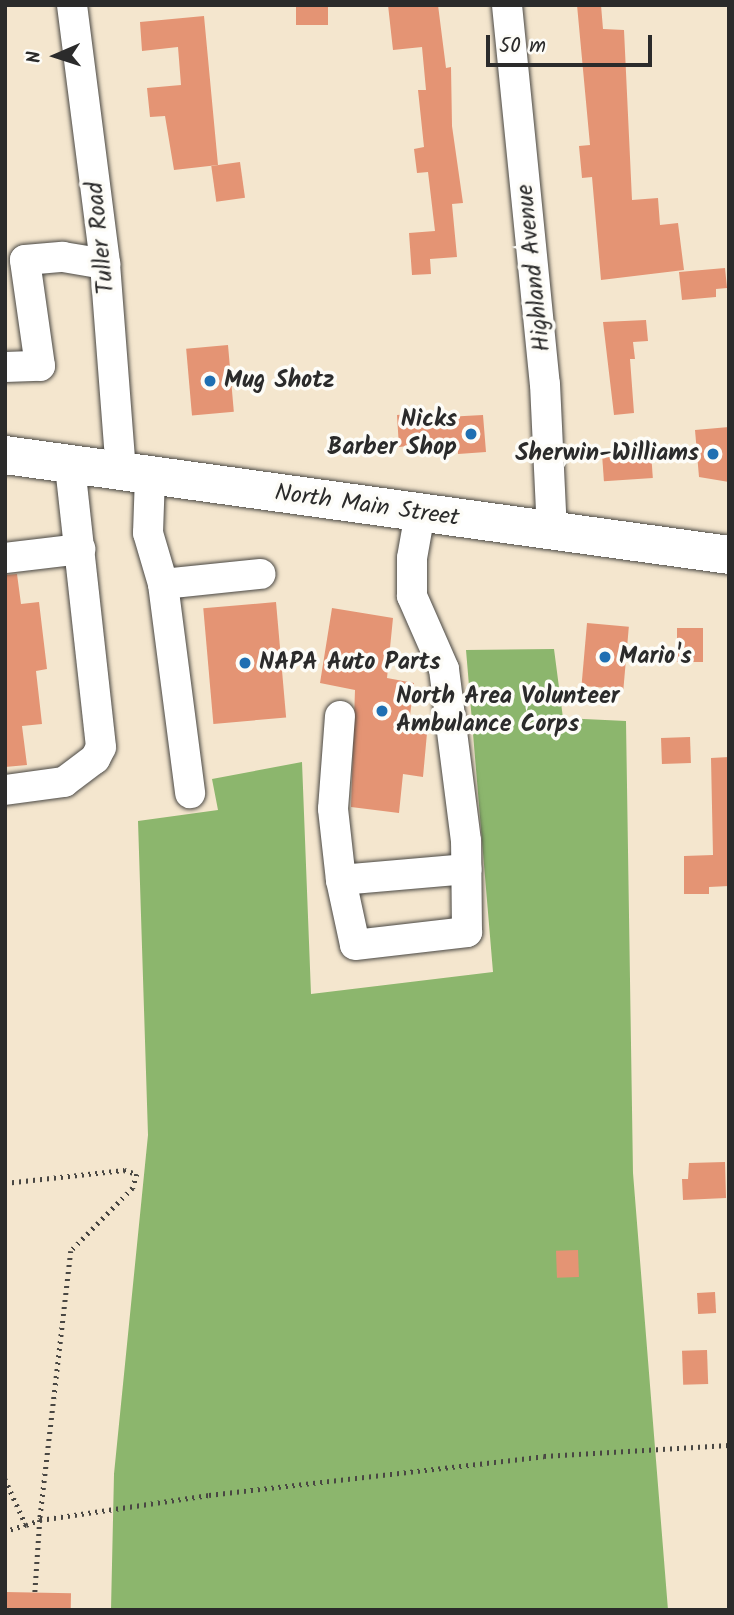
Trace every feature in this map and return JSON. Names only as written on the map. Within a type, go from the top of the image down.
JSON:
[{"type":"main road","name":"North Main Street","points":[[5,455],[729,555]]},
{"type":"street","name":"Tuller Road","points":[[72,5],[105,264],[136,474],[148,533],[163,584],[190,793]]},
{"type":"street","name":"Highland Avenue","points":[[507,5],[545,384],[552,531]]},
{"type":"street","points":[[5,368],[40,366],[15,259],[63,257],[105,264]]},
{"type":"street","points":[[5,790],[64,782],[95,759],[101,747],[70,465]]},
{"type":"street","points":[[340,716],[333,809],[341,880],[355,945],[467,932],[467,869],[444,669],[412,596],[412,558],[419,513]]},
{"type":"street","points":[[5,558],[79,549]]},
{"type":"street","points":[[163,584],[260,574]]},
{"type":"street","points":[[341,880],[467,869]]},
{"type":"path","points":[[5,1183],[124,1170],[138,1174],[133,1188],[71,1251],[40,1520],[36,1593]]},
{"type":"path","points":[[5,1532],[40,1520],[209,1495],[544,1456],[729,1444]]},
{"type":"path","points":[[5,1479],[26,1525]]},
{"type":"green space","points":[[554,649],[563,718],[626,721],[633,1173],[668,1610],[111,1610],[114,1474],[148,1135],[138,821],[218,810],[212,779],[302,762],[311,994],[493,972],[466,650]]},
{"type":"building","points":[[296,5],[328,5],[328,25],[296,25]]},
{"type":"building","points":[[388,5],[438,5],[446,68],[451,67],[452,126],[463,203],[452,204],[457,257],[430,259],[431,274],[412,275],[409,233],[435,231],[428,172],[417,173],[414,149],[424,147],[418,90],[426,90],[422,47],[393,50]]},
{"type":"building","points":[[577,5],[601,5],[603,29],[624,30],[632,200],[658,198],[660,225],[678,223],[684,270],[601,280],[592,177],[582,178],[579,146],[590,145]]},
{"type":"building","points":[[204,16],[218,165],[174,170],[165,116],[150,117],[147,88],[181,85],[178,47],[142,51],[140,22]]},
{"type":"building","points":[[240,162],[245,198],[216,202],[211,166]]},
{"type":"building","points":[[725,268],[727,288],[716,289],[716,297],[682,300],[679,272]]},
{"type":"building","points":[[646,320],[648,341],[633,342],[635,359],[630,359],[634,413],[614,415],[603,322]]},
{"type":"building","name":"Mug Shotz","points":[[228,345],[234,412],[192,415],[186,349]]},
{"type":"building","points":[[446,411],[446,417],[483,415],[486,452],[458,454],[458,441],[399,447],[397,415]]},
{"type":"building","name":"Sherwin-Williams","points":[[729,427],[729,482],[699,477],[695,430]]},
{"type":"building","points":[[651,452],[653,478],[604,481],[602,455]]},
{"type":"building","points":[[17,574],[21,604],[39,602],[47,669],[36,671],[42,724],[22,726],[27,765],[5,767],[5,575]]},
{"type":"building","name":"NAPA Auto Parts","points":[[276,602],[286,718],[213,724],[203,608]]},
{"type":"building","name":"North Area Volunteer Ambulance Corps","points":[[332,608],[393,618],[387,678],[414,683],[408,732],[427,733],[423,777],[403,774],[399,813],[351,807],[355,690],[320,683]]},
{"type":"building","name":"Mario's","points":[[587,623],[629,627],[623,689],[582,686]]},
{"type":"building","points":[[677,628],[703,628],[703,662],[677,662]]},
{"type":"building","points":[[690,737],[691,763],[662,764],[661,738]]},
{"type":"building","points":[[729,757],[729,886],[709,887],[709,894],[684,894],[684,856],[713,855],[711,758]]},
{"type":"building","points":[[725,1162],[726,1198],[683,1200],[682,1179],[688,1179],[689,1163]]},
{"type":"building","points":[[578,1250],[579,1277],[557,1278],[556,1251]]},
{"type":"building","points":[[715,1292],[716,1313],[698,1314],[697,1293]]},
{"type":"building","points":[[707,1350],[708,1384],[683,1385],[682,1351]]},
{"type":"building","points":[[5,1592],[71,1593],[71,1610],[5,1610]]},
{"type":"place","name":"Mug Shotz","points":[[210,381]]},
{"type":"place","name":"Nicks Barber Shop","points":[[471,434]]},
{"type":"place","name":"Sherwin-Williams","points":[[713,454]]},
{"type":"place","name":"Mario's","points":[[605,657]]},
{"type":"place","name":"NAPA Auto Parts","points":[[245,663]]},
{"type":"place","name":"North Area Volunteer Ambulance Corps","points":[[382,711]]}]
